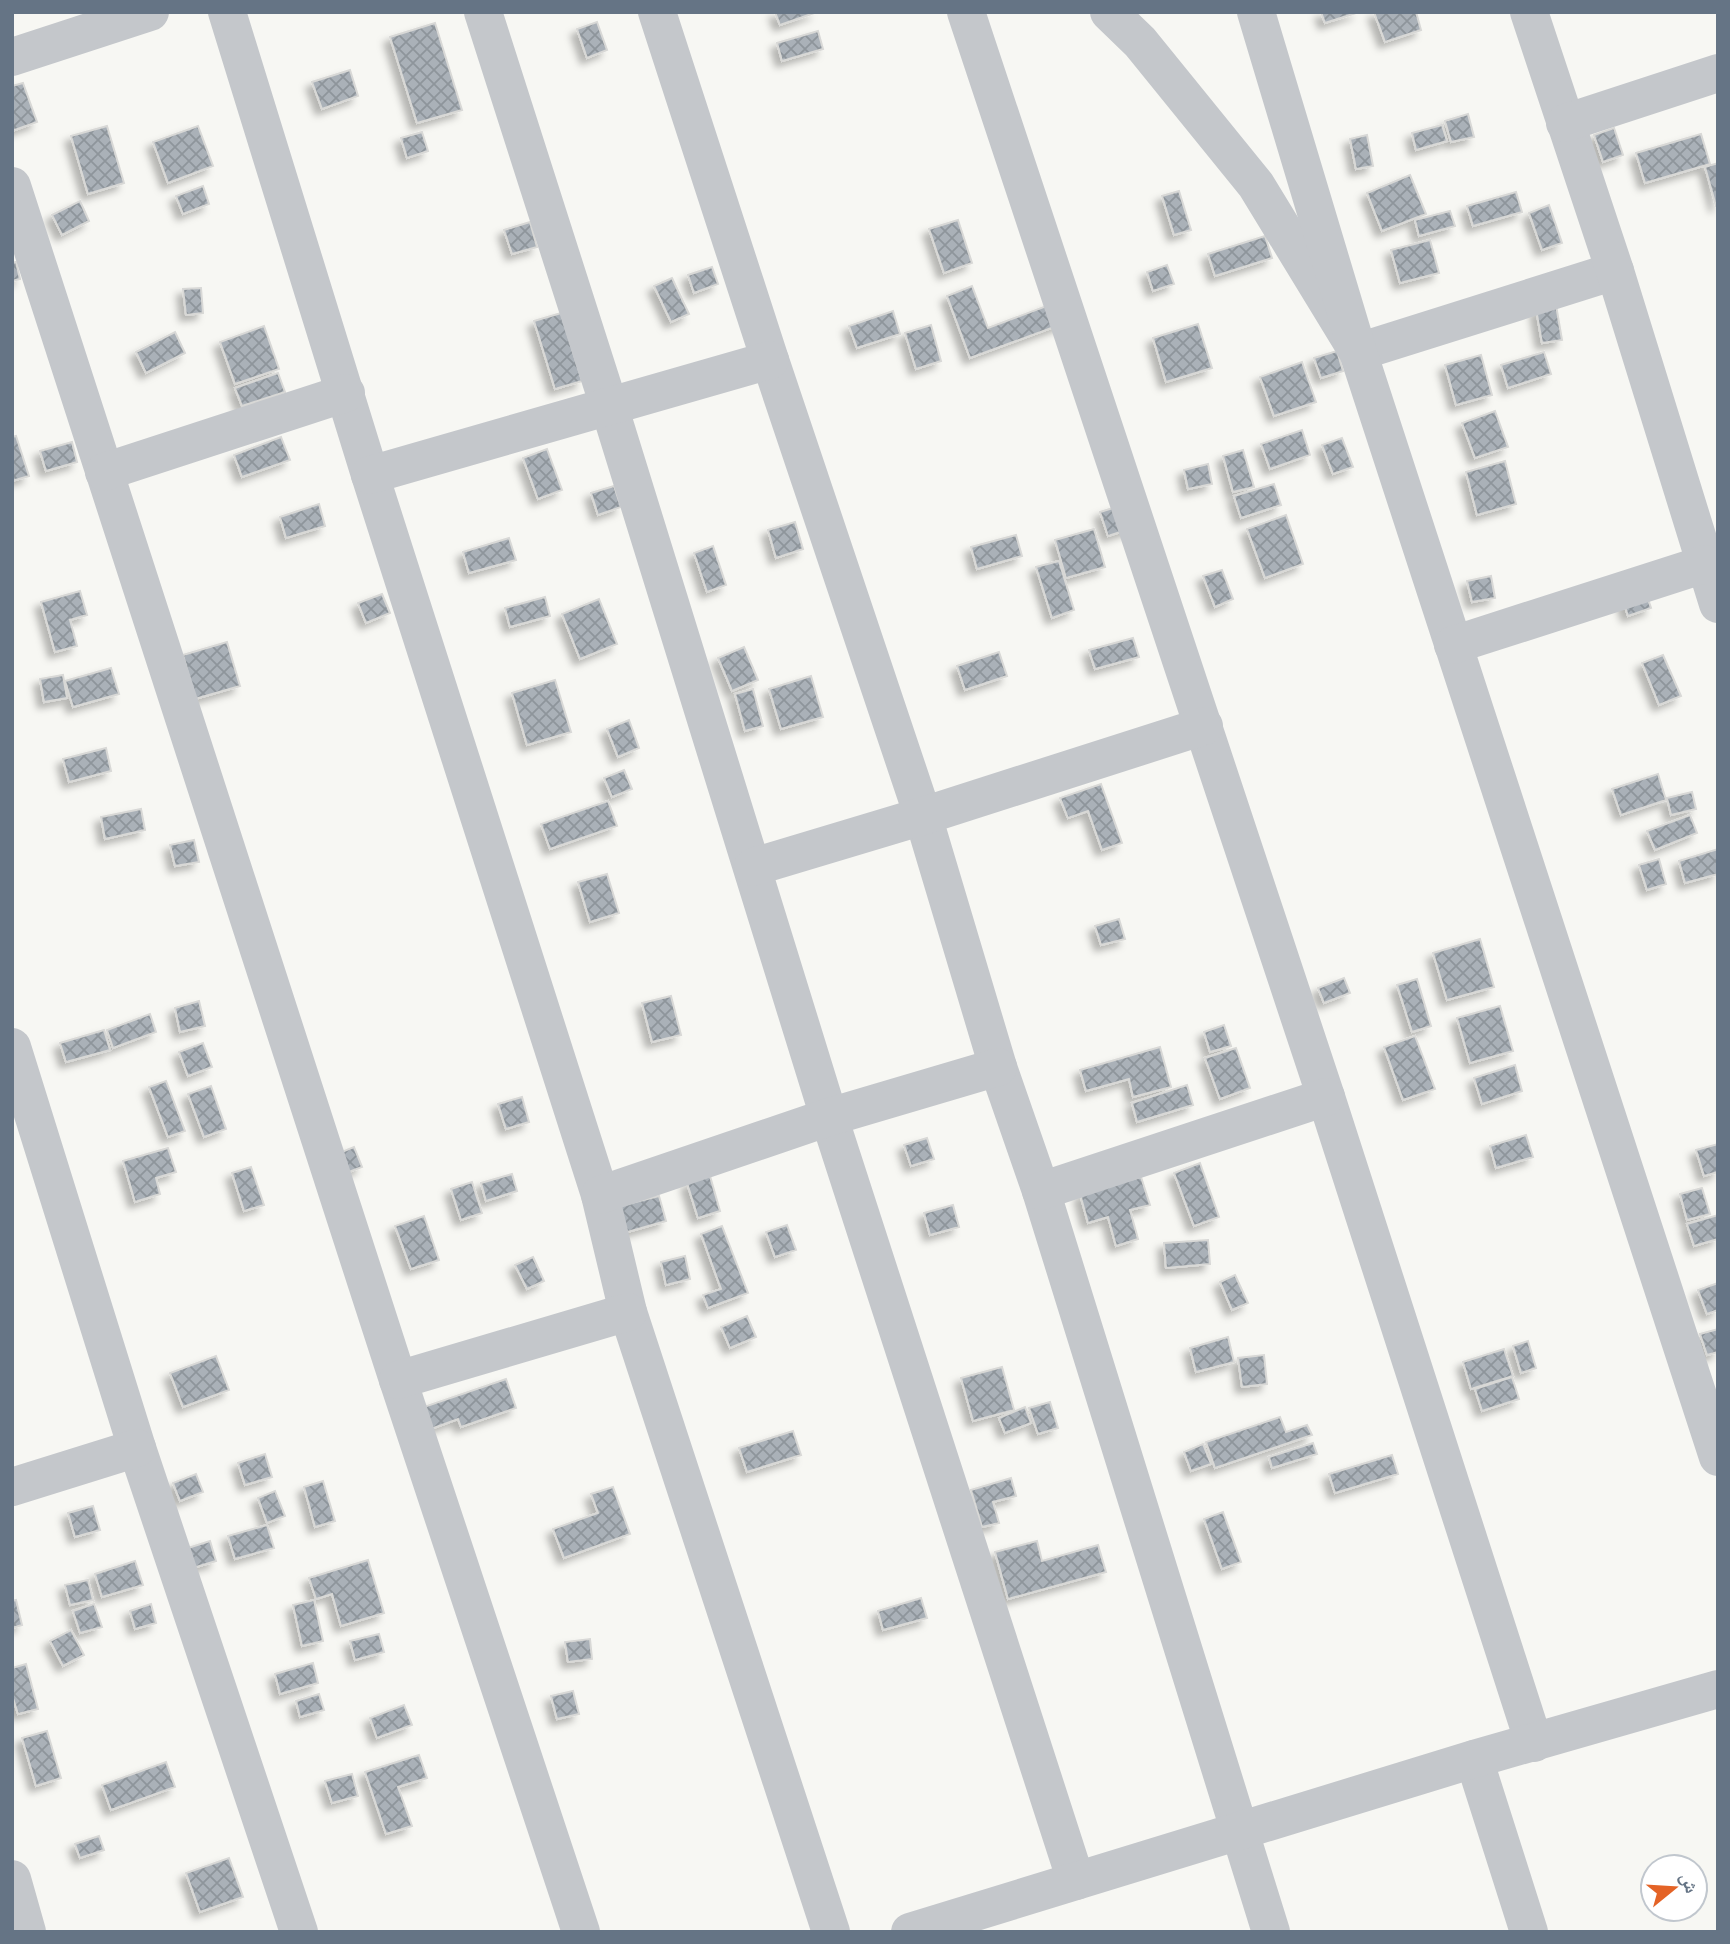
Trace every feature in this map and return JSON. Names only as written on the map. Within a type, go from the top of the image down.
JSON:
[{"type":"street","points":[[12,57],[150,12]]},
{"type":"street","points":[[227,12],[370,475],[600,1195],[628,1312],[831,1932]]},
{"type":"street","points":[[483,12],[609,407],[828,1117],[1076,1881]]},
{"type":"street","points":[[657,12],[923,816],[998,1067],[1041,1191],[1271,1932]]},
{"type":"street","points":[[966,12],[1326,1097],[1534,1743]]},
{"type":"street","points":[[1109,12],[1140,42],[1256,185],[1358,352]]},
{"type":"street","points":[[1256,12],[1358,352],[1718,1457]]},
{"type":"street","points":[[1529,12],[1615,271],[1718,604]]},
{"type":"street","points":[[1565,123],[1718,73]]},
{"type":"street","points":[[12,186],[398,1380],[581,1932]]},
{"type":"street","points":[[1358,352],[1615,271]]},
{"type":"street","points":[[370,475],[770,360]]},
{"type":"street","points":[[104,472],[345,393]]},
{"type":"street","points":[[1453,645],[1704,564]]},
{"type":"street","points":[[752,867],[923,816],[1203,726]]},
{"type":"street","points":[[12,1046],[137,1448],[299,1932]]},
{"type":"street","points":[[600,1195],[828,1117],[998,1067]]},
{"type":"street","points":[[1041,1191],[1326,1097]]},
{"type":"street","points":[[398,1380],[628,1312]]},
{"type":"street","points":[[12,1487],[137,1448]]},
{"type":"street","points":[[910,1932],[1002,1918],[1076,1881],[1474,1759],[1718,1689]]},
{"type":"street","points":[[1474,1759],[1529,1932]]},
{"type":"street","points":[[12,1879],[27,1932]]},
{"type":"building","points":[[775,12],[817,12],[780,25]]},
{"type":"building","points":[[1321,12],[1359,12],[1325,23]]},
{"type":"building","points":[[1374,12],[1416,12],[1421,30],[1385,42]]},
{"type":"building","points":[[597,22],[607,50],[587,58],[577,29]]},
{"type":"building","points":[[435,23],[462,110],[417,123],[390,37]]},
{"type":"building","points":[[818,31],[823,49],[782,61],[777,43]]},
{"type":"building","points":[[350,70],[358,96],[322,109],[312,82]]},
{"type":"building","points":[[23,83],[37,122],[12,131],[12,86]]},
{"type":"building","points":[[1468,114],[1474,137],[1451,142],[1445,121]]},
{"type":"building","points":[[1442,125],[1447,141],[1416,150],[1412,133]]},
{"type":"building","points":[[107,126],[124,183],[88,194],[71,136]]},
{"type":"building","points":[[198,126],[213,166],[168,183],[153,142]]},
{"type":"building","points":[[1614,128],[1623,155],[1603,162],[1594,135]]},
{"type":"building","points":[[422,132],[428,151],[407,158],[401,138]]},
{"type":"building","points":[[1701,134],[1710,164],[1645,183],[1636,153]]},
{"type":"building","points":[[1367,135],[1373,166],[1356,169],[1350,139]]},
{"type":"building","points":[[1718,163],[1718,205],[1716,206],[1705,167]]},
{"type":"building","points":[[1410,175],[1426,214],[1382,231],[1367,193]]},
{"type":"building","points":[[203,186],[209,204],[183,214],[176,196]]},
{"type":"building","points":[[1179,191],[1191,230],[1174,235],[1162,196]]},
{"type":"building","points":[[1516,192],[1522,212],[1473,226],[1467,206]]},
{"type":"building","points":[[80,201],[89,221],[62,235],[52,215]]},
{"type":"building","points":[[1549,205],[1562,243],[1542,250],[1529,213]]},
{"type":"building","points":[[1450,211],[1455,226],[1419,236],[1415,220]]},
{"type":"building","points":[[958,220],[972,263],[944,273],[929,229]]},
{"type":"building","points":[[530,222],[537,247],[512,254],[504,230]]},
{"type":"building","points":[[1265,236],[1272,258],[1215,276],[1208,254]]},
{"type":"building","points":[[1430,240],[1439,273],[1400,283],[1391,250]]},
{"type":"building","points":[[16,262],[20,279],[12,281],[12,263]]},
{"type":"building","points":[[1167,265],[1174,284],[1153,291],[1147,272]]},
{"type":"building","points":[[712,267],[718,284],[694,293],[688,275]]},
{"type":"building","points":[[672,278],[689,314],[671,322],[654,286]]},
{"type":"building","points":[[972,286],[988,328],[1057,302],[1065,323],[970,358],[947,296]]},
{"type":"building","points":[[201,288],[203,313],[186,315],[183,289]]},
{"type":"building","points":[[1556,305],[1562,340],[1542,343],[1536,309]]},
{"type":"building","points":[[893,311],[900,334],[857,348],[849,326]]},
{"type":"building","points":[[561,313],[582,381],[555,389],[534,321]]},
{"type":"building","points":[[1198,324],[1212,368],[1166,382],[1153,338]]},
{"type":"building","points":[[931,325],[941,361],[916,369],[905,333]]},
{"type":"building","points":[[264,326],[279,369],[235,384],[220,342]]},
{"type":"building","points":[[175,332],[185,353],[146,373],[136,352]]},
{"type":"building","points":[[1337,351],[1343,371],[1321,378],[1314,358]]},
{"type":"building","points":[[1544,352],[1551,374],[1508,388],[1501,365]]},
{"type":"building","points":[[1481,355],[1492,395],[1456,405],[1445,365]]},
{"type":"building","points":[[1302,362],[1316,402],[1274,416],[1260,377]]},
{"type":"building","points":[[278,373],[285,392],[242,406],[235,388]]},
{"type":"building","points":[[1495,411],[1508,447],[1475,458],[1462,423]]},
{"type":"building","points":[[1302,430],[1310,455],[1270,469],[1261,444]]},
{"type":"building","points":[[16,436],[29,476],[12,481],[12,437]]},
{"type":"building","points":[[281,437],[290,460],[242,477],[234,455]]},
{"type":"building","points":[[1342,438],[1353,467],[1333,474],[1322,445]]},
{"type":"building","points":[[72,442],[77,462],[46,471],[40,451]]},
{"type":"building","points":[[547,449],[562,490],[538,499],[523,458]]},
{"type":"building","points":[[1243,450],[1254,487],[1233,492],[1223,456]]},
{"type":"building","points":[[1505,461],[1516,504],[1477,515],[1466,472]]},
{"type":"building","points":[[1208,464],[1212,484],[1188,489],[1184,470]]},
{"type":"building","points":[[1274,484],[1281,505],[1241,518],[1234,496]]},
{"type":"building","points":[[614,486],[621,507],[598,515],[591,493]]},
{"type":"building","points":[[319,504],[325,526],[286,538],[280,517]]},
{"type":"building","points":[[1126,504],[1133,528],[1108,536],[1100,512]]},
{"type":"building","points":[[1286,515],[1303,564],[1265,578],[1247,529]]},
{"type":"building","points":[[795,522],[803,549],[776,558],[768,530]]},
{"type":"building","points":[[1094,529],[1105,567],[1066,578],[1055,540]]},
{"type":"building","points":[[1016,535],[1022,556],[977,569],[971,547]]},
{"type":"building","points":[[509,538],[516,560],[469,573],[463,552]]},
{"type":"building","points":[[713,546],[726,585],[707,592],[694,553]]},
{"type":"building","points":[[1059,561],[1074,610],[1052,618],[1036,567]]},
{"type":"building","points":[[1222,570],[1233,599],[1215,607],[1203,576]]},
{"type":"building","points":[[1491,576],[1495,598],[1472,602],[1467,581]]},
{"type":"building","points":[[1644,587],[1651,608],[1628,616],[1621,595]]},
{"type":"building","points":[[80,591],[87,615],[70,620],[77,646],[55,652],[41,602]]},
{"type":"building","points":[[382,594],[390,613],[366,623],[358,603]]},
{"type":"building","points":[[545,597],[550,616],[510,627],[505,608]]},
{"type":"building","points":[[599,599],[617,644],[580,659],[562,614]]},
{"type":"building","points":[[1133,638],[1139,657],[1095,669],[1089,650]]},
{"type":"building","points":[[227,642],[240,686],[195,699],[183,655]]},
{"type":"building","points":[[744,647],[758,680],[732,691],[718,658]]},
{"type":"building","points":[[999,652],[1007,676],[965,690],[957,666]]},
{"type":"building","points":[[1663,655],[1681,696],[1659,705],[1642,663]]},
{"type":"building","points":[[111,668],[119,694],[73,707],[65,681]]},
{"type":"building","points":[[63,675],[67,698],[44,702],[40,679]]},
{"type":"building","points":[[811,676],[823,717],[781,729],[769,689]]},
{"type":"building","points":[[555,680],[571,732],[527,745],[512,693]]},
{"type":"building","points":[[753,689],[763,726],[745,731],[735,694]]},
{"type":"building","points":[[629,720],[639,748],[618,757],[607,729]]},
{"type":"building","points":[[106,748],[111,771],[69,782],[63,759]]},
{"type":"building","points":[[624,770],[632,789],[612,797],[604,778]]},
{"type":"building","points":[[1658,774],[1666,800],[1621,815],[1612,789]]},
{"type":"building","points":[[1101,784],[1122,843],[1102,850],[1088,811],[1068,818],[1060,798]]},
{"type":"building","points":[[1692,792],[1696,809],[1671,815],[1667,798]]},
{"type":"building","points":[[608,801],[617,826],[550,849],[541,824]]},
{"type":"building","points":[[141,809],[145,830],[105,839],[101,817]]},
{"type":"building","points":[[1690,815],[1697,833],[1655,850],[1647,831]]},
{"type":"building","points":[[194,840],[199,862],[175,866],[170,845]]},
{"type":"building","points":[[1718,849],[1718,874],[1685,883],[1679,861]]},
{"type":"building","points":[[1659,859],[1666,884],[1647,890],[1639,865]]},
{"type":"building","points":[[607,874],[619,913],[590,922],[578,882]]},
{"type":"building","points":[[1119,919],[1125,939],[1101,945],[1095,926]]},
{"type":"building","points":[[1480,939],[1494,987],[1447,1000],[1433,953]]},
{"type":"building","points":[[1344,978],[1350,993],[1324,1003],[1318,988]]},
{"type":"building","points":[[1417,979],[1431,1026],[1412,1032],[1397,985]]},
{"type":"building","points":[[671,996],[681,1035],[652,1042],[642,1003]]},
{"type":"building","points":[[199,1001],[205,1026],[180,1032],[175,1008]]},
{"type":"building","points":[[1500,1006],[1513,1051],[1470,1063],[1457,1018]]},
{"type":"building","points":[[150,1014],[156,1032],[113,1048],[107,1030]]},
{"type":"building","points":[[1224,1025],[1231,1046],[1210,1052],[1204,1032]]},
{"type":"building","points":[[104,1030],[110,1050],[66,1062],[60,1043]]},
{"type":"building","points":[[1415,1036],[1435,1089],[1403,1100],[1384,1047]]},
{"type":"building","points":[[203,1043],[212,1067],[188,1076],[179,1052]]},
{"type":"building","points":[[1160,1047],[1171,1087],[1133,1097],[1129,1079],[1086,1091],[1080,1070]]},
{"type":"building","points":[[1236,1048],[1250,1088],[1220,1099],[1205,1058]]},
{"type":"building","points":[[1515,1065],[1522,1091],[1482,1104],[1474,1078]]},
{"type":"building","points":[[166,1081],[185,1131],[168,1137],[149,1087]]},
{"type":"building","points":[[1187,1085],[1193,1105],[1137,1122],[1132,1103]]},
{"type":"building","points":[[211,1086],[226,1129],[204,1137],[188,1094]]},
{"type":"building","points":[[522,1097],[529,1122],[506,1129],[498,1104]]},
{"type":"building","points":[[1526,1135],[1533,1157],[1496,1168],[1490,1146]]},
{"type":"building","points":[[927,1138],[934,1159],[911,1166],[904,1145]]},
{"type":"building","points":[[1718,1144],[1718,1172],[1704,1176],[1696,1150]]},
{"type":"building","points":[[354,1147],[362,1167],[341,1175],[334,1155]]},
{"type":"building","points":[[168,1148],[176,1172],[156,1178],[160,1194],[135,1202],[123,1161]]},
{"type":"building","points":[[1200,1163],[1219,1217],[1194,1226],[1174,1173]]},
{"type":"building","points":[[251,1167],[264,1205],[244,1211],[232,1173]]},
{"type":"building","points":[[512,1174],[517,1191],[486,1201],[481,1183]]},
{"type":"building","points":[[710,1176],[720,1211],[698,1218],[687,1183]]},
{"type":"building","points":[[1141,1177],[1150,1205],[1130,1210],[1138,1239],[1116,1246],[1108,1217],[1088,1223],[1080,1194]]},
{"type":"building","points":[[472,1182],[482,1213],[461,1220],[451,1189]]},
{"type":"building","points":[[1702,1188],[1710,1214],[1687,1220],[1680,1194]]},
{"type":"building","points":[[659,1196],[666,1221],[624,1233],[616,1207]]},
{"type":"building","points":[[953,1205],[959,1227],[930,1235],[924,1213]]},
{"type":"building","points":[[1718,1215],[1718,1239],[1694,1246],[1687,1224]]},
{"type":"building","points":[[424,1216],[439,1260],[411,1269],[395,1226]]},
{"type":"building","points":[[787,1225],[796,1250],[775,1257],[766,1232]]},
{"type":"building","points":[[722,1226],[748,1293],[708,1308],[703,1295],[721,1289],[701,1234]]},
{"type":"building","points":[[1208,1240],[1210,1264],[1166,1268],[1164,1243]]},
{"type":"building","points":[[685,1256],[690,1279],[666,1285],[661,1262]]},
{"type":"building","points":[[533,1257],[544,1281],[527,1289],[515,1265]]},
{"type":"building","points":[[1235,1275],[1248,1303],[1232,1310],[1220,1282]]},
{"type":"building","points":[[1718,1283],[1718,1310],[1707,1314],[1698,1290]]},
{"type":"building","points":[[747,1316],[756,1337],[730,1348],[721,1327]]},
{"type":"building","points":[[1718,1329],[1718,1352],[1707,1355],[1700,1334]]},
{"type":"building","points":[[1228,1337],[1234,1362],[1196,1372],[1190,1348]]},
{"type":"building","points":[[1528,1341],[1536,1368],[1521,1373],[1513,1346]]},
{"type":"building","points":[[1504,1349],[1513,1376],[1471,1389],[1463,1362]]},
{"type":"building","points":[[1264,1355],[1267,1384],[1242,1387],[1238,1358]]},
{"type":"building","points":[[216,1356],[229,1390],[183,1407],[170,1373]]},
{"type":"building","points":[[1002,1367],[1014,1410],[973,1421],[961,1378]]},
{"type":"building","points":[[1512,1377],[1519,1399],[1482,1411],[1475,1389]]},
{"type":"building","points":[[506,1379],[516,1408],[461,1427],[458,1419],[420,1433],[412,1411]]},
{"type":"building","points":[[1050,1402],[1058,1428],[1038,1434],[1029,1408]]},
{"type":"building","points":[[1025,1407],[1031,1423],[1005,1433],[999,1418]]},
{"type":"building","points":[[1280,1417],[1286,1432],[1307,1425],[1312,1435],[1215,1468],[1206,1442]]},
{"type":"building","points":[[793,1431],[801,1455],[747,1472],[739,1448]]},
{"type":"building","points":[[1313,1443],[1317,1454],[1272,1468],[1269,1457]]},
{"type":"building","points":[[1203,1444],[1211,1464],[1191,1471],[1184,1452]]},
{"type":"building","points":[[265,1454],[272,1477],[245,1485],[238,1463]]},
{"type":"building","points":[[1392,1455],[1398,1474],[1335,1493],[1329,1474]]},
{"type":"building","points":[[196,1474],[203,1492],[180,1501],[173,1483]]},
{"type":"building","points":[[1011,1478],[1016,1496],[993,1502],[999,1523],[982,1527],[971,1490]]},
{"type":"building","points":[[323,1481],[335,1521],[315,1527],[304,1487]]},
{"type":"building","points":[[613,1487],[630,1534],[564,1558],[553,1529],[598,1513],[591,1494]]},
{"type":"building","points":[[275,1491],[285,1516],[267,1523],[258,1498]]},
{"type":"building","points":[[93,1506],[100,1530],[75,1537],[68,1513]]},
{"type":"building","points":[[1223,1512],[1241,1562],[1222,1569],[1204,1519]]},
{"type":"building","points":[[267,1525],[274,1548],[235,1559],[228,1536]]},
{"type":"building","points":[[210,1541],[216,1561],[193,1568],[188,1548]]},
{"type":"building","points":[[1037,1541],[1042,1561],[1098,1545],[1106,1572],[1008,1599],[995,1552]]},
{"type":"building","points":[[368,1560],[384,1613],[341,1626],[332,1594],[316,1599],[309,1578]]},
{"type":"building","points":[[135,1561],[143,1585],[102,1597],[95,1574]]},
{"type":"building","points":[[88,1580],[93,1600],[70,1605],[65,1585]]},
{"type":"building","points":[[921,1598],[927,1618],[883,1630],[878,1611]]},
{"type":"building","points":[[16,1600],[22,1625],[12,1628],[12,1601]]},
{"type":"building","points":[[314,1600],[323,1641],[302,1646],[293,1605]]},
{"type":"building","points":[[94,1604],[102,1627],[80,1633],[73,1611]]},
{"type":"building","points":[[151,1604],[156,1623],[135,1629],[130,1611]]},
{"type":"building","points":[[71,1630],[84,1655],[63,1666],[50,1641]]},
{"type":"building","points":[[379,1634],[384,1652],[355,1660],[350,1641]]},
{"type":"building","points":[[590,1639],[592,1659],[568,1662],[565,1642]]},
{"type":"building","points":[[313,1663],[318,1683],[280,1694],[275,1674]]},
{"type":"building","points":[[26,1664],[38,1709],[18,1714],[12,1695],[12,1668]]},
{"type":"building","points":[[573,1691],[579,1714],[557,1719],[551,1696]]},
{"type":"building","points":[[319,1694],[324,1710],[300,1717],[296,1701]]},
{"type":"building","points":[[404,1705],[412,1725],[377,1738],[370,1718]]},
{"type":"building","points":[[47,1731],[61,1778],[36,1786],[22,1738]]},
{"type":"building","points":[[419,1755],[427,1778],[398,1787],[412,1826],[386,1834],[365,1772]]},
{"type":"building","points":[[166,1762],[175,1787],[111,1810],[102,1785]]},
{"type":"building","points":[[352,1774],[358,1796],[332,1803],[325,1781]]},
{"type":"building","points":[[99,1836],[104,1850],[80,1858],[75,1844]]},
{"type":"building","points":[[229,1858],[243,1897],[200,1912],[186,1873]]}]
